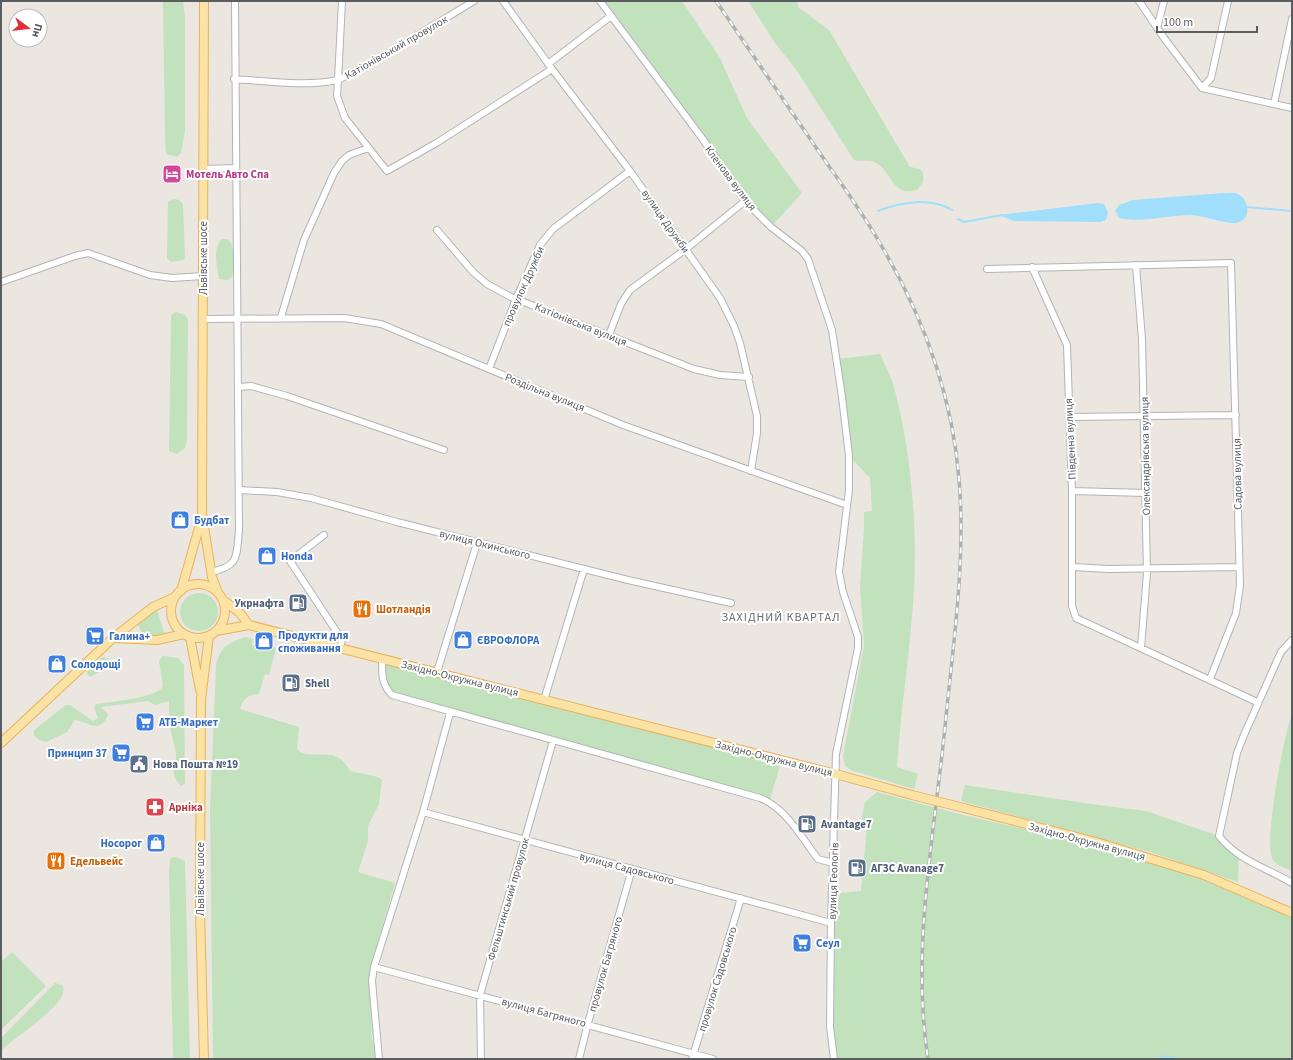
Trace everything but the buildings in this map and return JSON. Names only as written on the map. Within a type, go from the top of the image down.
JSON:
[{"type":"main road","name":"Львівське шосе","points":[[204,1],[202,514],[211,572],[220,597]]},
{"type":"main road","name":"Львівське шосе","points":[[178,594],[202,514]]},
{"type":"main road","points":[[1,743],[113,638],[153,607],[178,594],[188,586],[204,585],[240,613],[249,625]]},
{"type":"main road","points":[[178,594],[172,605],[173,622],[187,636]]},
{"type":"main road","points":[[113,638],[157,640],[187,636],[201,638],[213,634],[224,617],[220,597]]},
{"type":"main road","name":"Західно-Окружна вулиця","points":[[213,634],[249,625],[836,774],[1096,842],[1204,875],[1292,913]]},
{"type":"main road","name":"Львівське шосе","points":[[204,1059],[200,910],[201,699],[213,634]]},
{"type":"main road","name":"Львівське шосе","points":[[187,636],[201,699]]},
{"type":"street","points":[[211,572],[222,570],[232,565],[236,558],[239,531],[234,1]]},
{"type":"street","points":[[342,1],[337,96],[340,107],[353,129],[387,171],[550,67],[611,16]]},
{"type":"street","name":"Катіонівський провулок","points":[[234,79],[308,83],[324,83],[338,80],[373,62],[474,1]]},
{"type":"street","name":"вулиця Дружби","points":[[502,1],[550,67],[630,171],[720,298],[734,326],[749,377],[757,416],[751,471]]},
{"type":"street","name":"Кленова вулиця","points":[[600,1],[702,138],[745,201],[771,227],[802,251],[808,259],[832,330],[849,456],[849,490],[839,572],[843,592],[857,630],[858,648],[836,754],[836,774]]},
{"type":"street","points":[[1140,1],[1157,28],[1202,88],[1292,108]]},
{"type":"street","points":[[1157,28],[1164,1]]},
{"type":"street","points":[[1202,88],[1211,78],[1228,1]]},
{"type":"street","points":[[1274,104],[1292,19]]},
{"type":"street","points":[[281,317],[304,240],[334,173],[342,161],[349,155],[368,148]]},
{"type":"street","points":[[203,169],[235,168]]},
{"type":"street","name":"провулок Дружби","points":[[489,369],[516,299],[540,245],[553,229],[630,171]]},
{"type":"street","points":[[609,335],[622,304],[630,290],[686,249],[745,201]]},
{"type":"street","name":"Катіонівська вулиця","points":[[437,230],[473,272],[487,284],[516,299],[694,369],[720,375],[749,377]]},
{"type":"street","points":[[1,282],[74,256],[88,253],[150,275],[172,278],[203,276]]},
{"type":"street","name":"Садова вулиця","points":[[1136,265],[1231,263],[1236,415],[1239,598],[1236,613],[1210,679]]},
{"type":"street","points":[[987,269],[1136,265]]},
{"type":"street","name":"Олександрівська вулиця","points":[[1136,265],[1142,339],[1147,568],[1141,648]]},
{"type":"street","name":"Південна вулиця","points":[[1032,267],[1067,345],[1072,491],[1072,606],[1076,618],[1141,648]]},
{"type":"street","name":"Роздільна вулиця","points":[[203,319],[281,317],[344,318],[382,324],[623,425],[847,505]]},
{"type":"street","points":[[238,387],[251,386],[287,396],[444,450]]},
{"type":"street","points":[[1069,418],[1236,415]]},
{"type":"street","name":"вулиця Окинського","points":[[239,490],[277,492],[311,498],[584,569],[731,603]]},
{"type":"street","points":[[1072,491],[1146,493]]},
{"type":"street","points":[[324,534],[290,561],[342,640],[340,648]]},
{"type":"street","points":[[437,672],[477,542]]},
{"type":"street","points":[[1073,567],[1239,568]]},
{"type":"street","points":[[544,700],[584,569]]},
{"type":"street","points":[[1292,640],[1281,652],[1257,702],[1237,753],[1219,836],[1229,848],[1239,856],[1292,882]]},
{"type":"street","points":[[1141,648],[1257,702]]},
{"type":"street","points":[[382,658],[382,680],[386,690],[392,695],[450,713],[769,801],[781,811],[818,859],[833,862]]},
{"type":"street","points":[[378,1059],[372,981],[374,967],[423,812],[450,713]]},
{"type":"street","name":"Фельштинський провулок","points":[[481,1059],[480,995],[526,840],[553,741]]},
{"type":"street","name":"вулиця Геологів","points":[[834,1059],[830,1027],[831,923],[836,774]]},
{"type":"street","name":"вулиця Садовського","points":[[423,812],[831,923]]},
{"type":"street","name":"провулок Багряного","points":[[580,1059],[588,1024],[632,869]]},
{"type":"street","name":"провулок Садовського","points":[[693,1056],[741,898]]},
{"type":"street","name":"вулиця Багряного","points":[[374,967],[588,1024],[693,1056],[713,1059]]},
{"type":"green space","points":[[163,1],[183,1],[185,16],[185,131],[181,153],[177,157],[166,154]]},
{"type":"green space","points":[[600,1],[682,1],[720,58],[747,118],[802,193],[771,227],[745,201]]},
{"type":"green space","points":[[748,1],[797,1],[798,7],[829,30],[910,167],[920,169],[923,173],[923,182],[917,190],[906,191],[901,189],[893,183],[885,170],[878,164],[871,161],[854,160],[795,68],[775,43]]},
{"type":"green space","points":[[174,199],[179,200],[183,204],[185,256],[184,260],[171,262],[167,258],[168,202]]},
{"type":"green space","points":[[222,239],[228,239],[234,252],[232,277],[227,280],[219,279],[216,263],[217,248]]},
{"type":"green space","points":[[176,312],[185,315],[188,319],[187,438],[185,448],[177,454],[169,451],[171,315]]},
{"type":"green space","points":[[880,354],[893,383],[901,414],[913,501],[915,560],[914,588],[897,767],[918,774],[914,789],[850,770],[845,765],[843,756],[864,646],[860,587],[864,512],[872,511],[870,478],[849,456],[837,359]]},
{"type":"green space","points":[[195,593],[203,593],[213,598],[217,605],[217,619],[213,626],[203,631],[195,631],[185,626],[183,623],[180,616],[180,608],[185,598],[188,596]]},
{"type":"green space","points":[[157,609],[165,636],[142,634],[138,624]]},
{"type":"green space","points":[[245,637],[253,639],[252,645],[266,649],[273,645],[276,649],[269,675],[265,674],[259,694],[252,695],[247,698],[243,702],[240,709],[299,727],[297,749],[301,753],[335,756],[345,764],[350,771],[378,777],[382,780],[379,804],[368,826],[368,841],[358,872],[395,883],[369,972],[372,1039],[377,1059],[213,1059],[210,808],[216,665],[220,654],[226,646]]},
{"type":"green space","points":[[163,656],[178,658],[184,665],[185,784],[181,786],[176,780],[173,771],[176,764],[176,753],[169,723],[169,701],[155,705],[148,701],[101,707],[108,714],[102,724],[98,726],[75,720],[67,732],[46,742],[39,740],[34,735],[34,730],[66,705],[70,705],[93,721],[98,718],[94,707],[96,704],[122,701],[152,694],[159,690],[163,686],[159,661]]},
{"type":"green space","points":[[102,657],[108,659],[110,662],[110,667],[90,677],[87,674],[88,670]]},
{"type":"green space","points":[[385,662],[781,763],[770,799],[400,696],[391,690],[387,682]]},
{"type":"green space","points":[[1292,713],[1292,871],[1275,863],[1272,858],[1270,847],[1276,787],[1284,742]]},
{"type":"green space","points":[[965,785],[1146,811],[1219,836],[1239,856],[1238,882],[1153,853],[961,801]]},
{"type":"green space","points":[[877,792],[963,815],[1096,845],[1203,878],[1292,917],[1292,1059],[837,1059],[833,1027],[835,910],[840,893],[861,891],[867,827],[860,826],[865,802]]},
{"type":"green space","points":[[176,857],[185,861],[190,1059],[173,1059],[169,872],[170,858]]},
{"type":"green space","points":[[12,952],[46,986],[1,1030],[1,962]]},
{"type":"green space","points":[[55,983],[62,985],[63,992],[59,1001],[40,1020],[1,1051],[1,1038]]},
{"type":"water","points":[[1237,193],[1245,201],[1247,211],[1244,219],[1240,222],[1230,223],[1192,215],[1137,220],[1119,218],[1115,211],[1119,205],[1133,200]]},
{"type":"water","points":[[1098,203],[1104,204],[1108,212],[1106,220],[1101,222],[1014,221],[999,215]]},
{"type":"waterway","points":[[878,211],[896,205],[915,202],[934,203],[952,210]]},
{"type":"waterway","points":[[1246,207],[1292,211]]},
{"type":"waterway","points":[[958,219],[964,222],[1002,215]]},
{"type":"waterway","points":[[1156,1059],[1167,1056],[1173,1057]]},
{"type":"railway","points":[[716,1],[855,204],[894,268],[921,325],[942,385],[950,416],[959,479],[961,510],[960,572],[955,634],[930,851],[923,935],[923,1018],[928,1059]]},
{"type":"place","name":"Мотель Авто Спа","points":[[172,174]]},
{"type":"place","name":"Будбат","points":[[180,520]]},
{"type":"place","name":"Honda","points":[[267,556]]},
{"type":"place","name":"Укрнафта","points":[[298,603]]},
{"type":"place","name":"Шотландія","points":[[362,609]]},
{"type":"place","name":"Галина+","points":[[95,636]]},
{"type":"place","name":"ЄВРОФЛОРА","points":[[463,640]]},
{"type":"place","name":"Продукти для споживання","points":[[264,641]]},
{"type":"place","name":"Солодощі","points":[[57,664]]},
{"type":"place","name":"Shell","points":[[291,683]]},
{"type":"place","name":"АТБ-Маркет","points":[[145,722]]},
{"type":"place","name":"Принцип 37","points":[[121,753]]},
{"type":"place","name":"Нова Пошта №19","points":[[139,764]]},
{"type":"place","name":"Арніка","points":[[155,807]]},
{"type":"place","name":"Avantage7","points":[[807,824]]},
{"type":"place","name":"Носорог","points":[[156,843]]},
{"type":"place","name":"Едельвейс","points":[[56,861]]},
{"type":"place","name":"АГЗС Avanage7","points":[[857,868]]},
{"type":"place","name":"Сеул","points":[[802,943]]},
{"type":"district","name":"ЗАХІДНИЙ КВАРТАЛ","points":[[781,617]]}]
